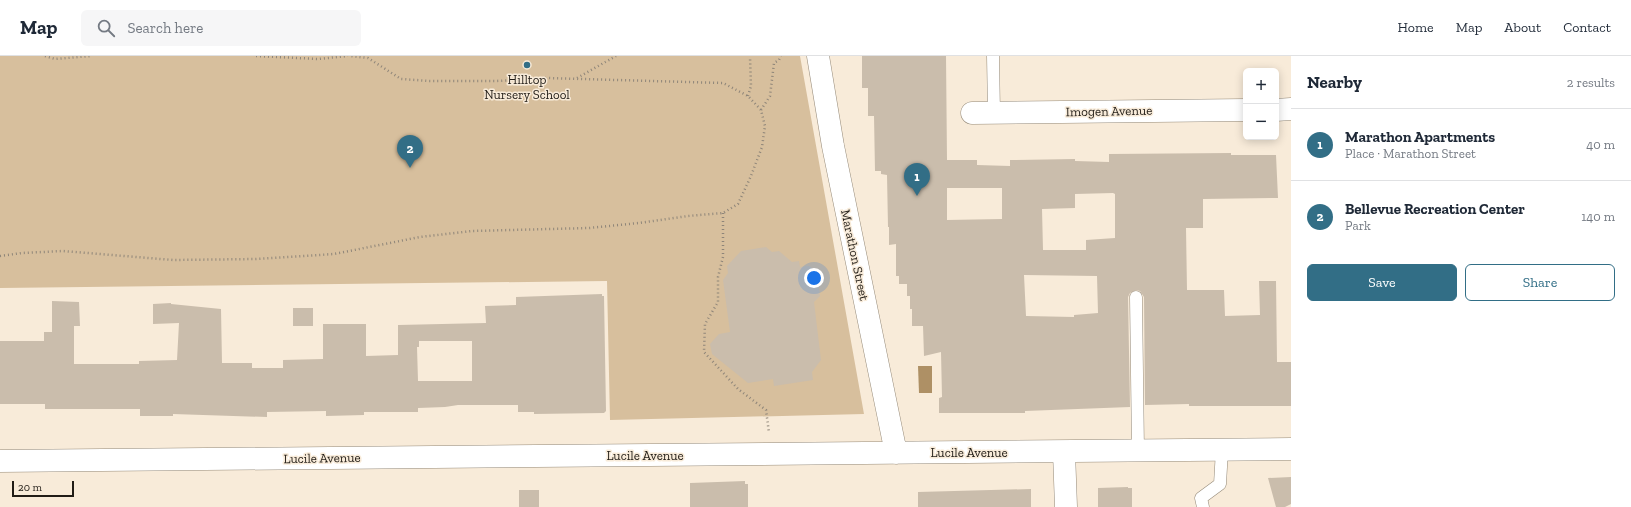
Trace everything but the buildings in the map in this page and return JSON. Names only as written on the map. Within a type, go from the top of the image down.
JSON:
[{"type":"street","name":"Marathon Street","points":[[818,56],[833,146],[896,453]]},
{"type":"street","name":"Imogen Avenue","points":[[972,113],[1243,110]]},
{"type":"street","points":[[1279,110],[1291,110]]},
{"type":"street","name":"Lucile Avenue","points":[[0,461],[1291,449]]},
{"type":"street","points":[[1064,452],[1066,507]]},
{"type":"lane","points":[[993,56],[994,113]]},
{"type":"lane","points":[[1136,297],[1138,451]]},
{"type":"lane","points":[[1203,507],[1201,498],[1220,484],[1222,450]]},
{"type":"path","points":[[45,56],[55,59],[91,56]]},
{"type":"path","points":[[0,256],[22,253],[63,251],[173,260],[256,259],[334,254],[420,237],[472,231],[588,228],[723,213],[738,204],[762,147],[765,126],[761,110],[748,96],[723,83],[576,78],[496,81],[430,81],[401,79],[368,58],[349,56],[318,59],[256,56]]},
{"type":"path","points":[[576,78],[616,56]]},
{"type":"path","points":[[761,110],[770,96],[774,63],[779,60],[781,56]]},
{"type":"path","points":[[748,96],[751,86],[750,57]]},
{"type":"path","points":[[723,213],[723,257],[718,277],[718,302],[705,324],[704,352],[738,389],[766,410]]},
{"type":"shaded area","points":[[0,56],[800,56],[864,414],[610,420],[607,281],[0,288]]},
{"type":"shaded area","points":[[918,366],[932,366],[932,393],[919,393]]},
{"type":"place","name":"Hilltop Nursery School","points":[[527,65]]},
{"type":"place","name":"Bellevue Recreation Center","points":[[410,168]]},
{"type":"place","name":"Marathon Apartments","points":[[917,196]]}]
